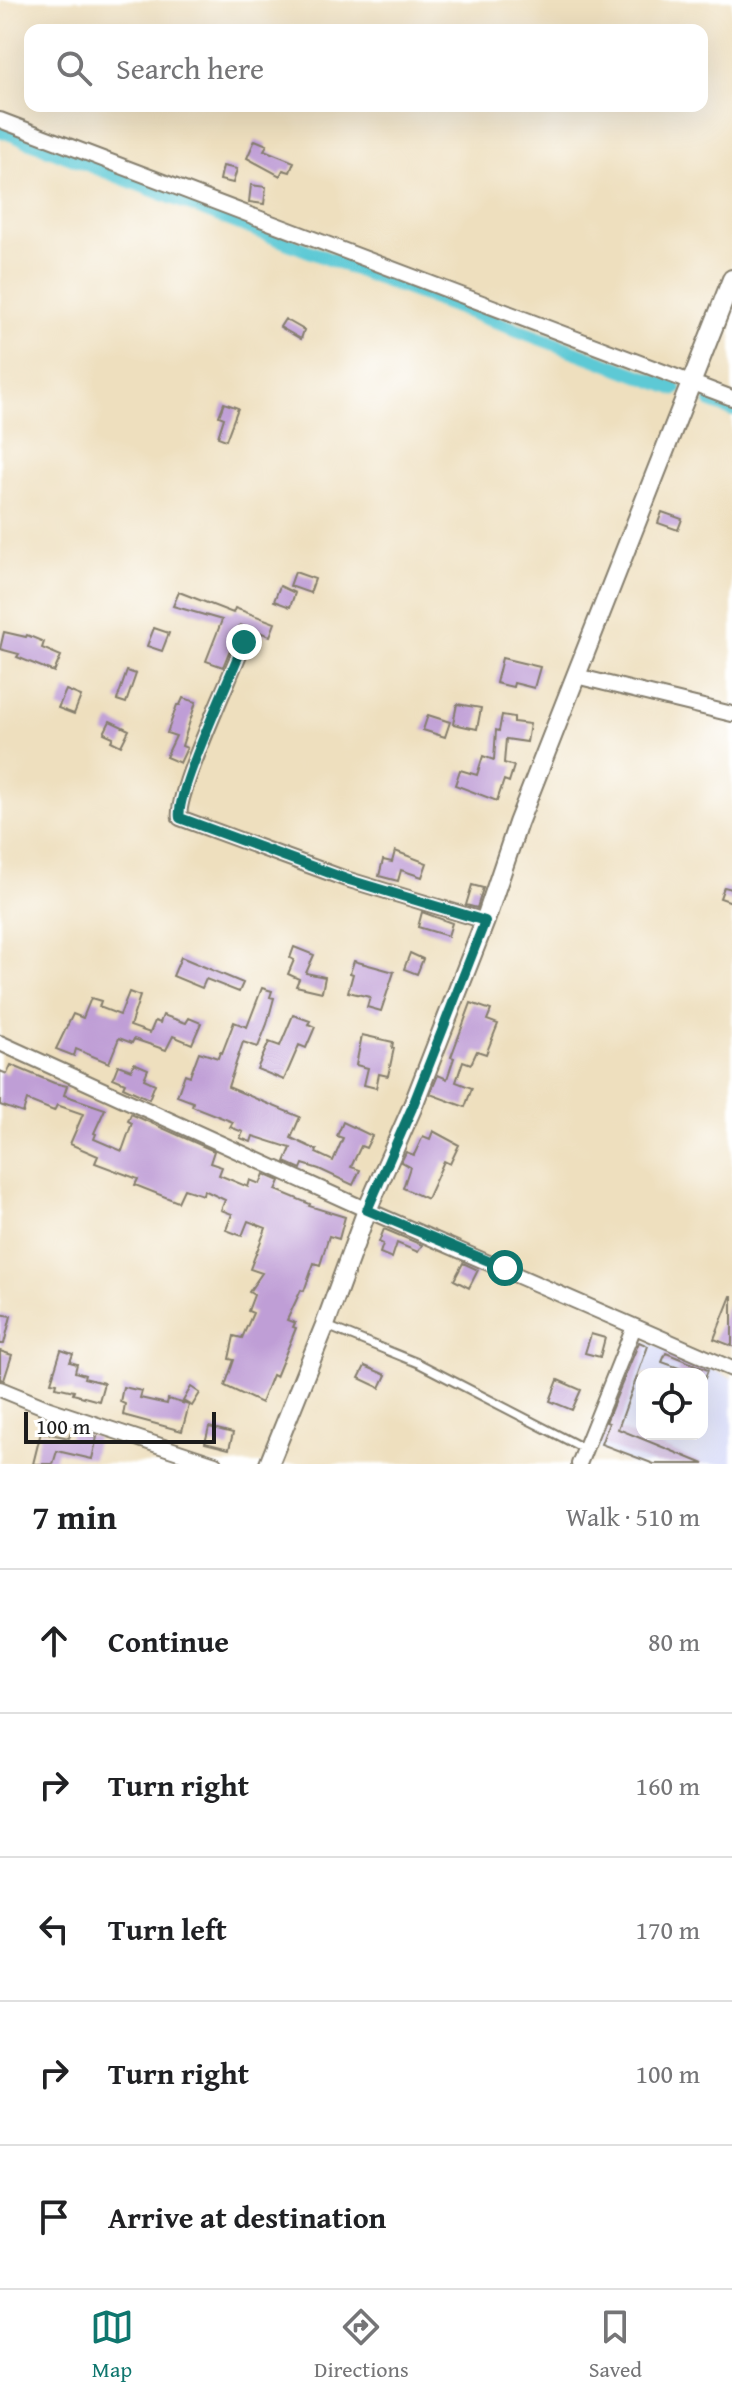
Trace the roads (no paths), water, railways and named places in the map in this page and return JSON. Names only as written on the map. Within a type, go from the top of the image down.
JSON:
[{"type":"main road","points":[[269,1464],[367,1210],[412,1108],[485,921],[518,823],[732,279]]},
{"type":"street","points":[[0,120],[732,398]]},
{"type":"street","points":[[244,642],[179,806],[180,818],[346,879],[485,921]]},
{"type":"street","points":[[576,676],[732,714]]},
{"type":"street","points":[[0,1043],[367,1210],[732,1369]]},
{"type":"street","points":[[579,1464],[634,1327]]},
{"type":"street","points":[[0,1389],[215,1464]]},
{"type":"lane","points":[[325,1325],[418,1363],[585,1449]]},
{"type":"waterway","points":[[0,130],[365,273],[675,389]]},
{"type":"waterway","points":[[711,402],[732,410]]}]
